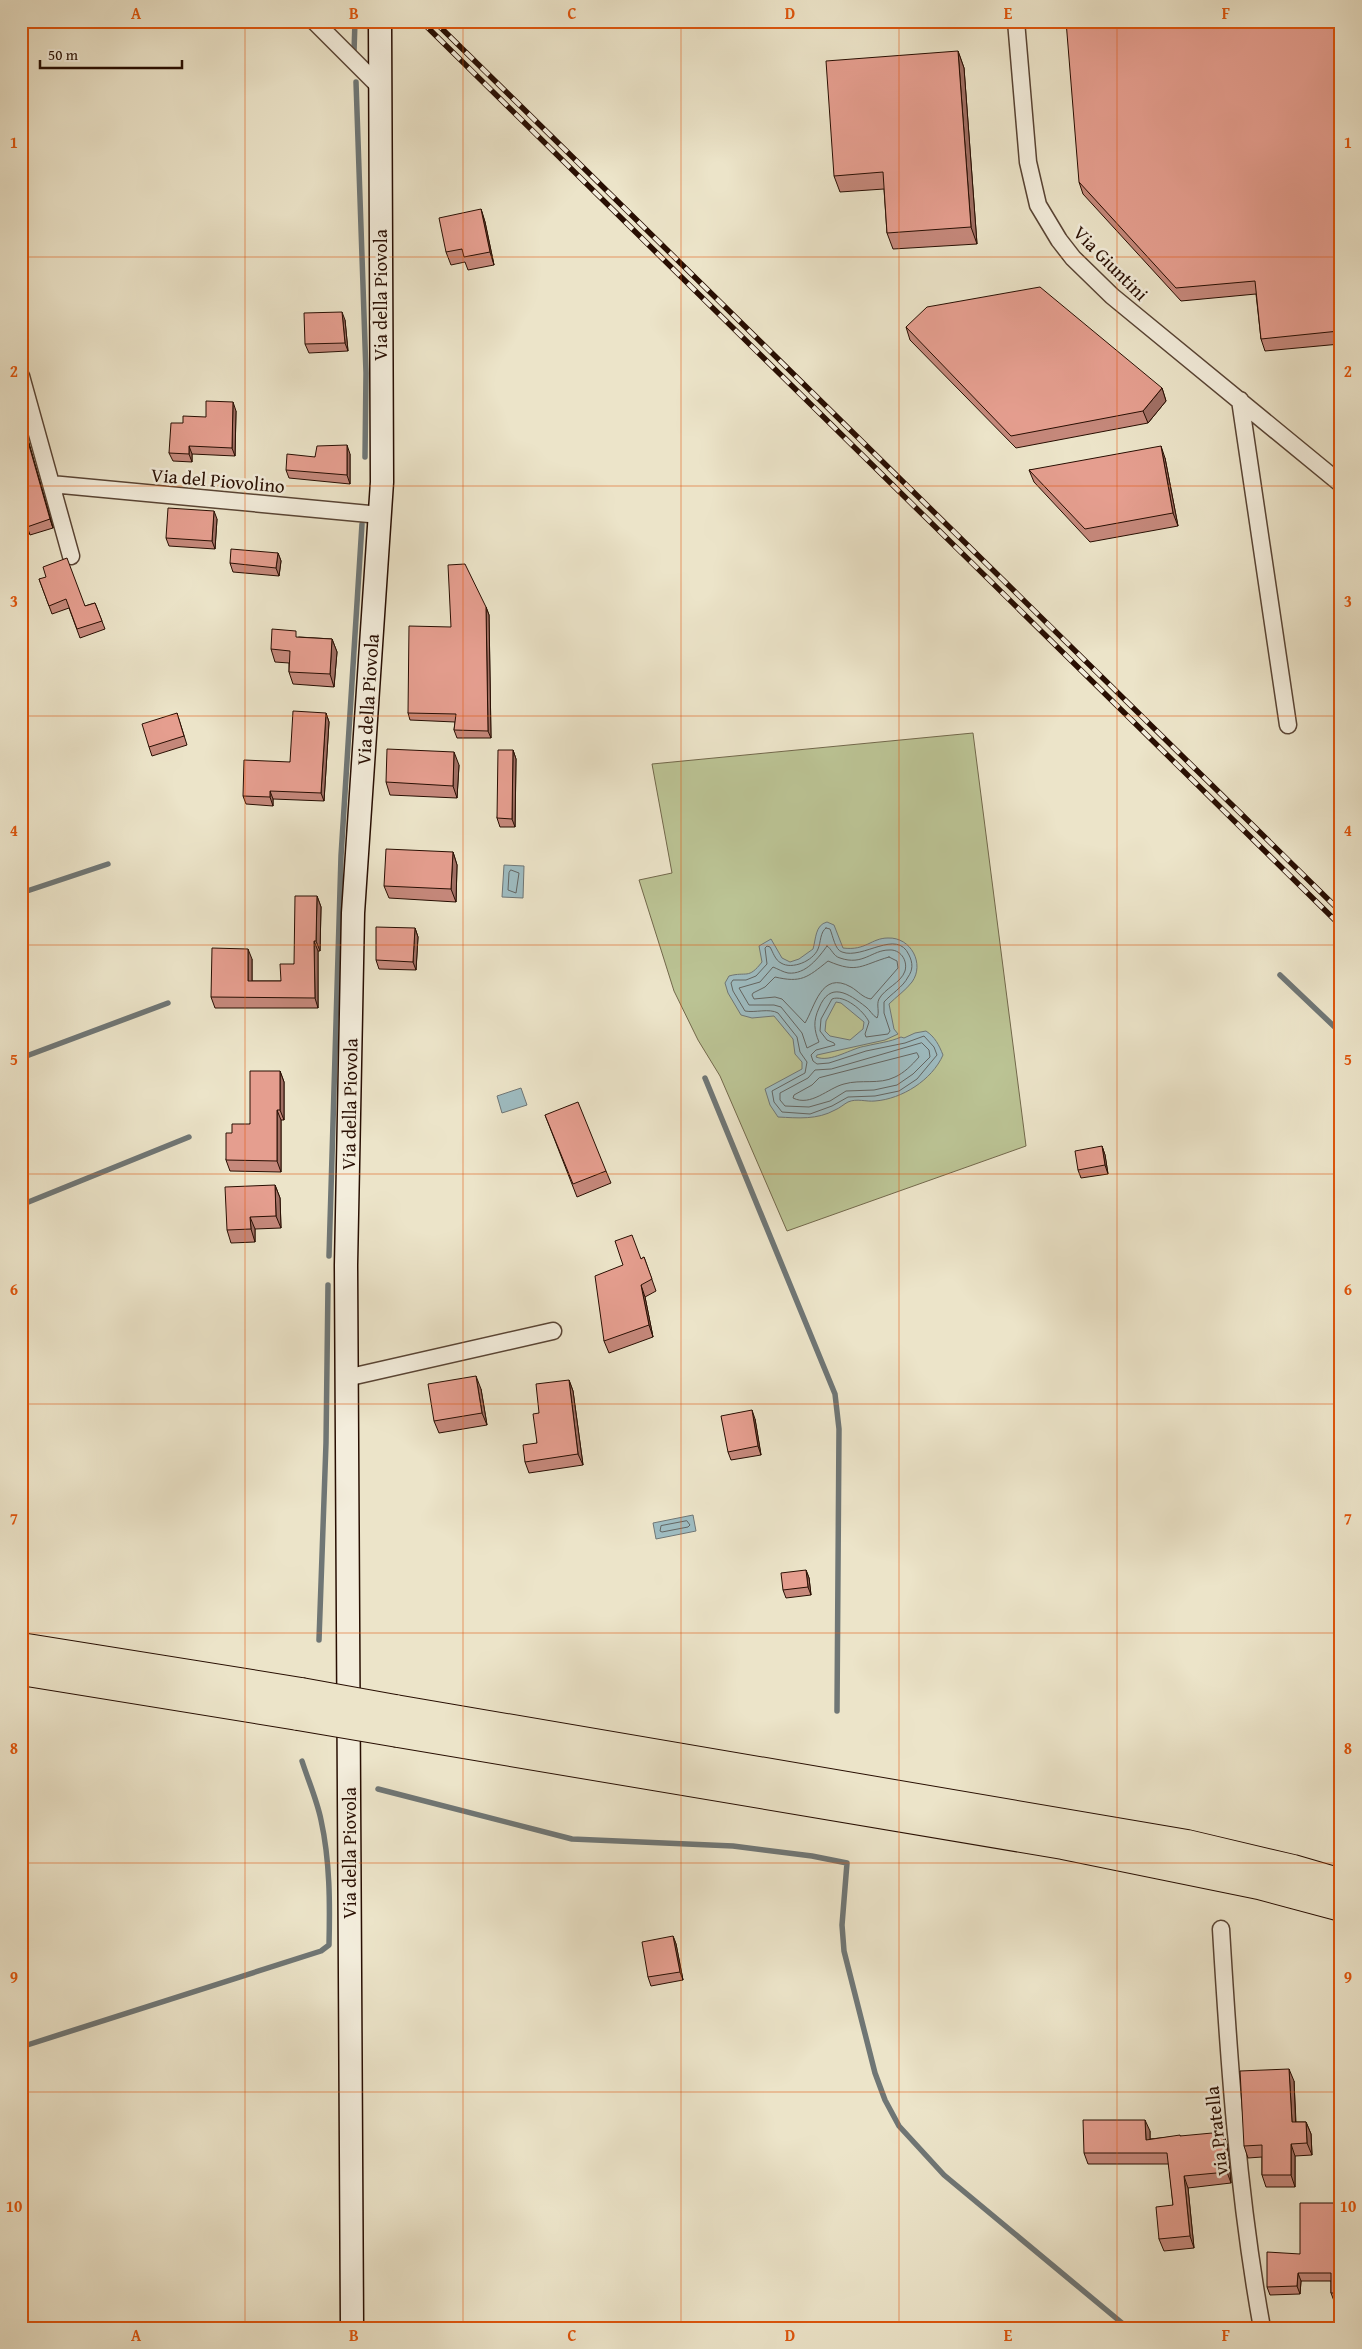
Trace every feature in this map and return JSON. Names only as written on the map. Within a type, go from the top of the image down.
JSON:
[{"type":"highway","points":[[21,1647],[300,1704],[1062,1844],[1259,1885],[1341,1907]]},
{"type":"highway","points":[[21,1671],[300,1704]]},
{"type":"highway","points":[[396,1721],[1186,1844],[1293,1869],[1341,1884]]},
{"type":"street","points":[[314,21],[381,88]]},
{"type":"street","name":"Via della Piovola","points":[[352,2328],[346,1378],[353,914],[380,515],[380,21]]},
{"type":"street","name":"Via Giuntini","points":[[1016,21],[1028,162],[1038,205],[1048,224],[1073,258],[1112,296],[1341,484]]},
{"type":"street","points":[[21,376],[72,556]]},
{"type":"street","points":[[1240,400],[1288,725]]},
{"type":"street","name":"Via del Piovolino","points":[[51,484],[380,515]]},
{"type":"street","points":[[346,1378],[553,1331]]},
{"type":"street","name":"via Pratella","points":[[1221,1929],[1229,2065],[1251,2264],[1262,2328]]},
{"type":"green space","points":[[973,733],[1026,1146],[787,1231],[720,1076],[698,1040],[674,991],[639,880],[672,873],[652,764]]},
{"type":"water","points":[[504,865],[524,866],[523,898],[502,897]]},
{"type":"water","points":[[827,922],[834,925],[843,948],[857,948],[888,938],[903,942],[914,953],[917,967],[916,975],[912,982],[889,1004],[894,1029],[898,1034],[885,1040],[817,1055],[816,1057],[834,1057],[860,1047],[901,1037],[904,1038],[926,1031],[932,1036],[943,1055],[932,1072],[924,1080],[915,1087],[895,1096],[875,1101],[851,1101],[828,1113],[814,1117],[778,1117],[770,1105],[765,1089],[802,1069],[802,1062],[795,1054],[793,1039],[774,1016],[752,1018],[741,1015],[728,993],[725,983],[729,976],[747,974],[757,968],[762,962],[759,946],[771,939],[782,958],[790,962],[799,959],[813,949],[818,929]],"holes":[[[836,1002],[841,1003],[864,1022],[863,1029],[850,1040],[830,1036],[825,1031],[826,1021]]]},
{"type":"water","points":[[521,1088],[527,1105],[502,1113],[497,1096]]},
{"type":"water","points":[[693,1515],[696,1531],[656,1539],[653,1523]]},
{"type":"building","points":[[1066,21],[1341,21],[1341,348],[1339,331],[1261,339],[1255,281],[1176,288],[1079,182]]},
{"type":"building","points":[[958,51],[971,227],[887,233],[883,172],[834,176],[826,61]]},
{"type":"building","points":[[481,209],[490,252],[464,257],[462,249],[446,252],[439,218]]},
{"type":"building","points":[[1040,287],[1162,388],[1143,411],[1011,436],[906,327],[927,307]]},
{"type":"building","points":[[342,312],[345,343],[305,344],[304,313]]},
{"type":"building","points":[[206,401],[233,402],[232,448],[189,446],[189,454],[169,453],[171,423],[183,423],[183,416],[206,417]]},
{"type":"building","points":[[21,417],[50,519],[27,527],[21,509]]},
{"type":"building","points":[[347,445],[347,475],[286,470],[287,454],[315,457],[317,446]]},
{"type":"building","points":[[1161,446],[1173,513],[1085,529],[1029,470]]},
{"type":"building","points":[[168,508],[214,511],[212,541],[166,538]]},
{"type":"building","points":[[231,549],[278,553],[276,568],[230,563]]},
{"type":"building","points":[[67,558],[85,606],[95,603],[102,621],[77,629],[66,599],[49,606],[39,579],[46,577],[43,567]]},
{"type":"building","points":[[465,564],[486,607],[488,731],[454,730],[456,714],[408,713],[409,626],[451,627],[448,565]]},
{"type":"building","points":[[272,629],[296,631],[296,637],[332,639],[330,674],[289,672],[290,651],[271,649]]},
{"type":"building","points":[[293,711],[326,713],[321,793],[270,791],[270,797],[243,796],[244,760],[290,762]]},
{"type":"building","points":[[177,713],[184,736],[149,747],[142,724]]},
{"type":"building","points":[[387,749],[454,752],[453,786],[386,782]]},
{"type":"building","points":[[498,750],[513,750],[512,819],[497,818]]},
{"type":"building","points":[[386,849],[453,852],[451,889],[384,886]]},
{"type":"building","points":[[295,896],[317,896],[316,941],[314,941],[315,998],[211,997],[212,948],[248,949],[248,981],[281,981],[280,964],[294,964]]},
{"type":"building","points":[[376,927],[415,928],[413,962],[376,960]]},
{"type":"building","points":[[250,1071],[280,1071],[280,1110],[277,1110],[277,1161],[226,1160],[226,1133],[232,1133],[232,1124],[250,1124]]},
{"type":"building","points":[[578,1102],[606,1171],[573,1184],[545,1115]]},
{"type":"building","points":[[1102,1146],[1105,1165],[1078,1170],[1075,1151]]},
{"type":"building","points":[[275,1185],[276,1216],[250,1217],[251,1229],[227,1230],[225,1187]]},
{"type":"building","points":[[632,1235],[641,1259],[644,1257],[652,1279],[641,1285],[649,1325],[604,1341],[595,1276],[623,1265],[615,1241]]},
{"type":"building","points":[[476,1376],[482,1413],[434,1421],[428,1384]]},
{"type":"building","points":[[569,1380],[578,1454],[525,1462],[523,1445],[537,1443],[533,1414],[539,1413],[536,1384]]},
{"type":"building","points":[[752,1410],[758,1446],[728,1452],[721,1416]]},
{"type":"building","points":[[806,1570],[808,1587],[783,1590],[781,1573]]},
{"type":"building","points":[[673,1936],[680,1972],[648,1977],[642,1942]]},
{"type":"building","points":[[1289,2069],[1292,2122],[1306,2122],[1307,2143],[1291,2144],[1291,2175],[1262,2175],[1262,2145],[1244,2146],[1240,2071]]},
{"type":"building","points":[[1083,2120],[1145,2120],[1146,2140],[1223,2132],[1227,2172],[1184,2176],[1190,2236],[1159,2239],[1156,2207],[1173,2205],[1167,2153],[1084,2153]]},
{"type":"building","points":[[1300,2203],[1339,2203],[1341,2293],[1331,2293],[1331,2273],[1298,2273],[1297,2286],[1267,2287],[1267,2252],[1300,2254]]},
{"type":"waterway","points":[[354,52],[355,21]]},
{"type":"waterway","points":[[356,82],[366,373],[365,457]]},
{"type":"waterway","points":[[329,1256],[341,856],[362,524]]},
{"type":"waterway","points":[[21,893],[108,864]]},
{"type":"waterway","points":[[1280,975],[1341,1033]]},
{"type":"waterway","points":[[21,1058],[168,1003]]},
{"type":"waterway","points":[[705,1078],[835,1394],[839,1429],[837,1711]]},
{"type":"waterway","points":[[21,1205],[189,1137]]},
{"type":"waterway","points":[[319,1640],[326,1443],[328,1285]]},
{"type":"waterway","points":[[21,2047],[321,1951],[329,1945],[329,1882],[324,1835],[317,1805],[302,1761]]},
{"type":"waterway","points":[[378,1789],[572,1839],[733,1846],[812,1856],[847,1863],[842,1925],[844,1951],[875,2073],[885,2100],[899,2126],[944,2175],[1128,2328]]},
{"type":"railway","points":[[421,21],[1341,926]]},
{"type":"railway","points":[[434,21],[1341,912]]}]
